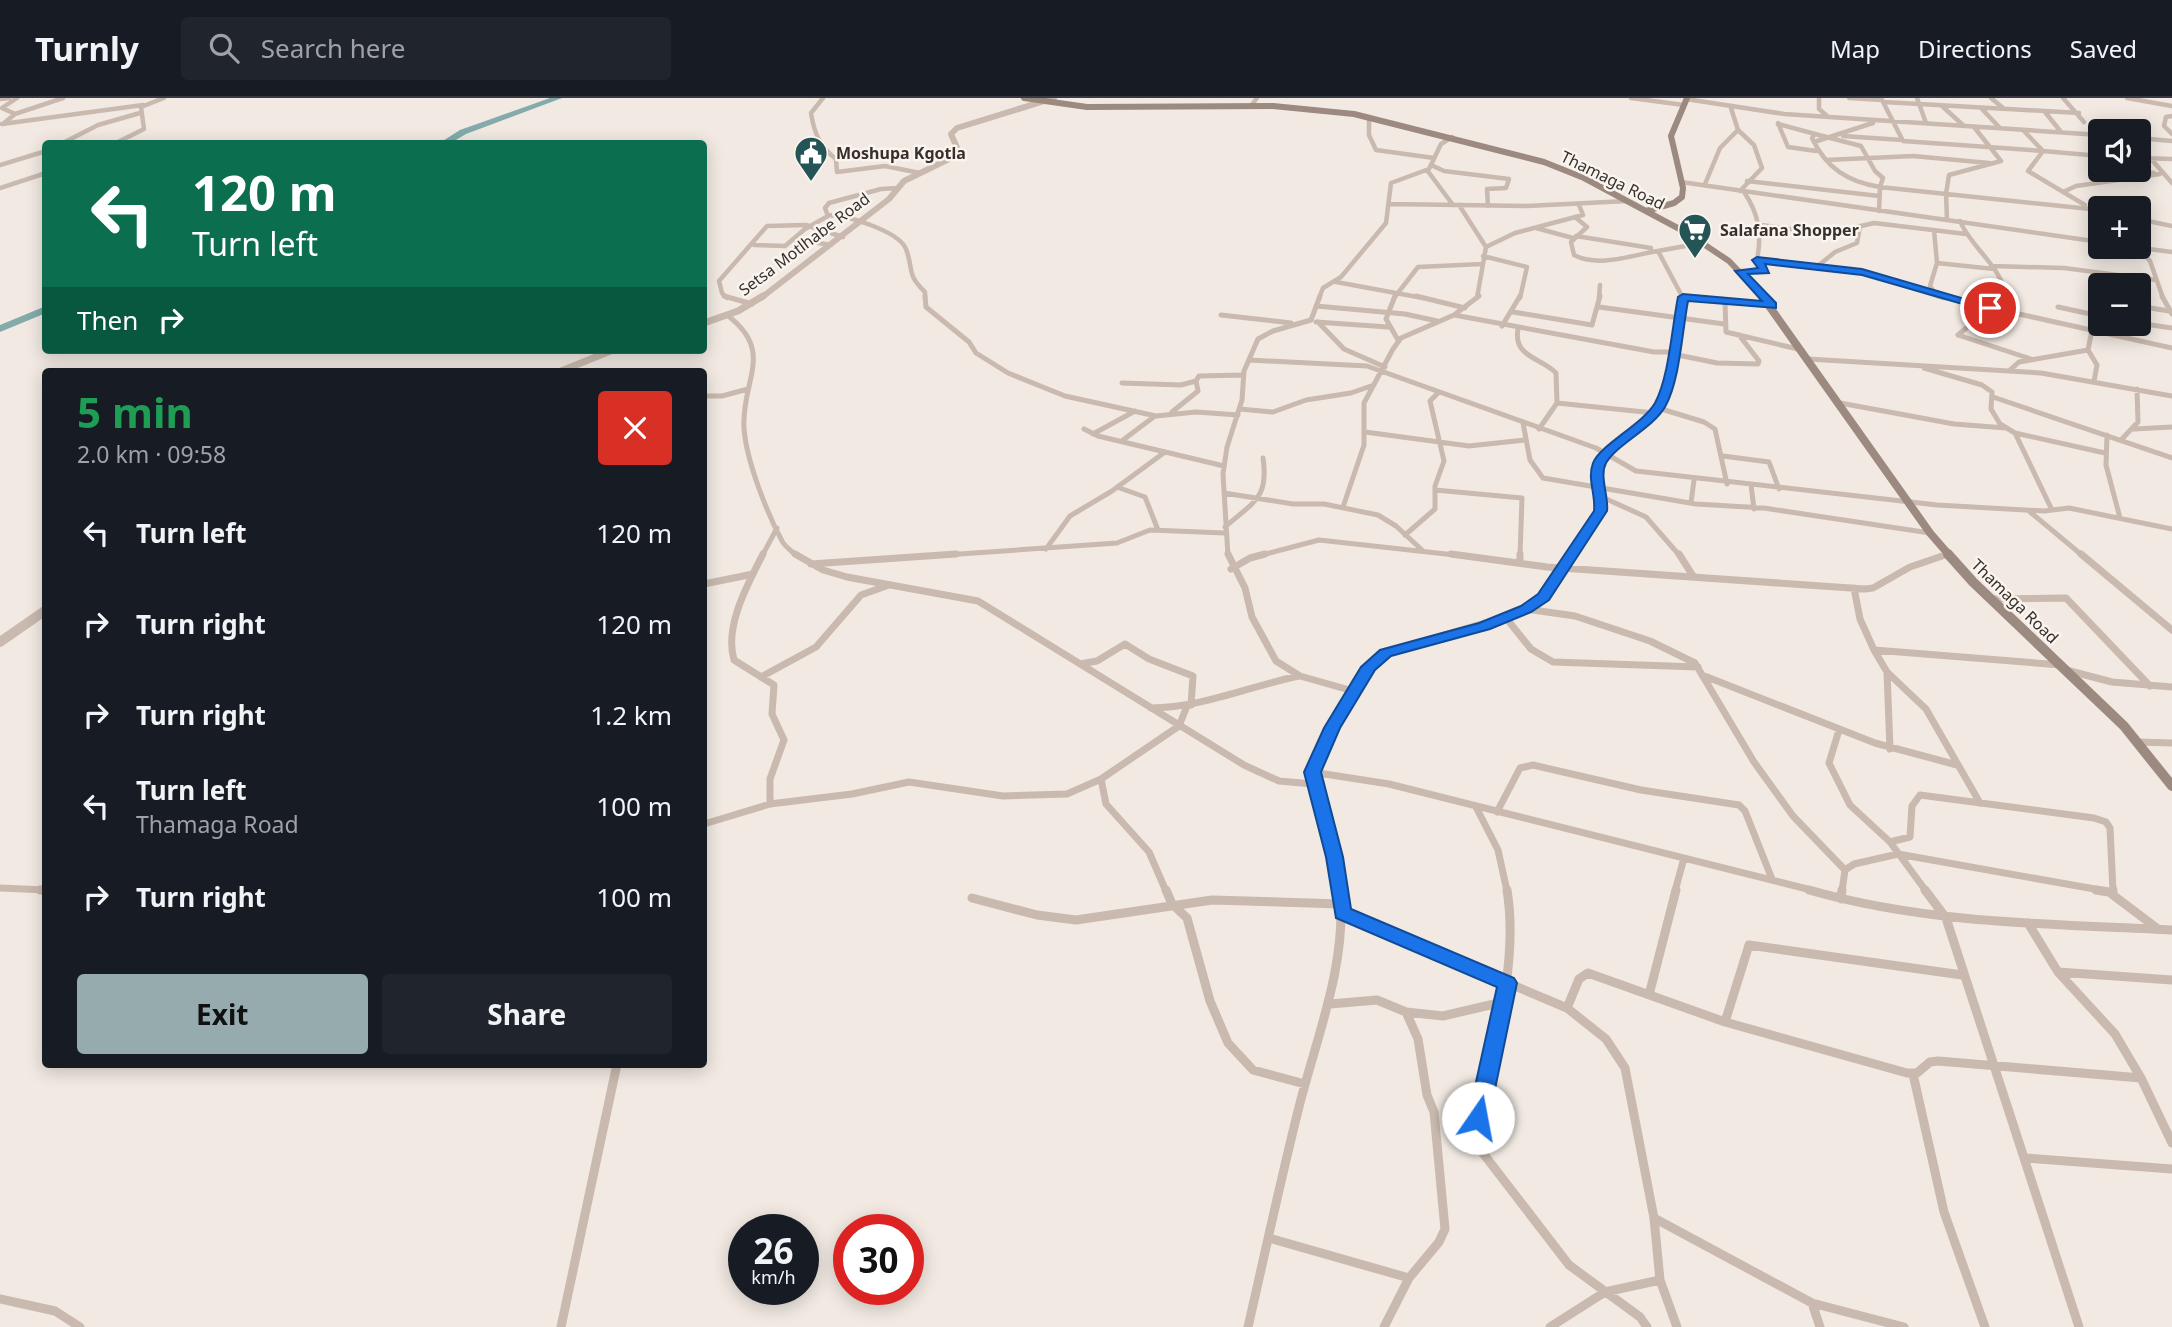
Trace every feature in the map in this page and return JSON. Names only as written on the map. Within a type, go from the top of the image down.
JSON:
[{"type":"main road","name":"Thamaga Road","points":[[1024,98],[1087,107],[1312,108],[1369,117],[1544,162],[1627,201],[1702,243],[1740,271],[1772,306],[1907,501],[1948,554],[1990,599],[2064,667],[2138,742],[2172,786]]},
{"type":"main road","points":[[1646,211],[1679,200],[1683,193],[1671,136],[1686,101]]},
{"type":"street","points":[[0,99],[9,98]]},
{"type":"street","points":[[17,98],[2,108],[13,116],[25,119]]},
{"type":"street","points":[[1,126],[13,116],[63,98]]},
{"type":"street","points":[[1,126],[25,119],[143,105],[164,98]]},
{"type":"street","points":[[823,98],[811,113],[813,126],[821,148],[836,159],[837,172],[885,166],[920,173]]},
{"type":"street","points":[[1041,102],[1059,98]]},
{"type":"street","points":[[1251,106],[1257,98]]},
{"type":"street","points":[[1631,98],[1706,103],[1773,116],[1788,147],[1816,151],[1842,177],[1858,185],[2088,207]]},
{"type":"street","points":[[1819,98],[1819,109],[1826,116]]},
{"type":"street","points":[[1849,98],[1921,105],[2078,113]]},
{"type":"street","points":[[1917,98],[1926,123]]},
{"type":"street","points":[[1992,98],[2004,108]]},
{"type":"street","points":[[2063,98],[2084,121]]},
{"type":"street","points":[[2127,98],[2172,106]]},
{"type":"street","points":[[1882,100],[1902,140]]},
{"type":"street","points":[[1706,103],[1712,101],[1774,113],[2088,134]]},
{"type":"street","name":"Setsa Motlhabe Road","points":[[707,322],[752,304],[843,237],[889,199],[898,188],[954,155],[958,146],[950,134],[957,128],[1041,102]]},
{"type":"street","points":[[122,140],[144,129],[141,113],[143,105]]},
{"type":"street","points":[[1941,105],[1964,126]]},
{"type":"street","points":[[1980,107],[2000,128]]},
{"type":"street","points":[[1731,108],[1738,130],[1754,145],[1762,168],[1747,181],[1742,191]]},
{"type":"street","points":[[2045,111],[2061,132]]},
{"type":"street","points":[[69,140],[98,125],[141,113]]},
{"type":"street","points":[[2172,116],[2166,117],[2164,126],[2172,134]]},
{"type":"street","points":[[1369,117],[1369,135],[1376,150],[1434,158]]},
{"type":"street","points":[[1814,142],[1838,136],[1866,124],[1891,122]]},
{"type":"street","points":[[1778,124],[1815,134],[1902,140],[1926,145],[2088,155]]},
{"type":"street","points":[[1947,219],[1946,194],[1949,176],[2001,160],[1974,127]]},
{"type":"street","points":[[1705,184],[1720,148],[1738,130]]},
{"type":"street","points":[[2023,130],[2043,151]]},
{"type":"street","points":[[1815,134],[1816,151]]},
{"type":"street","points":[[1838,136],[1860,145],[1884,180],[1880,187],[1879,211]]},
{"type":"street","points":[[1353,691],[1300,676],[1276,661],[1252,617],[1245,588],[1231,569],[1225,530],[1224,466],[1227,447],[1239,412],[1243,375],[1258,339],[1273,331],[1306,322],[1317,312],[1316,306],[1323,288],[1336,282],[1386,223],[1389,188],[1395,180],[1427,170],[1441,144],[1452,138]]},
{"type":"street","points":[[2151,139],[2172,141]]},
{"type":"street","points":[[2043,151],[2027,169],[2088,206]]},
{"type":"street","points":[[0,165],[42,152]]},
{"type":"street","points":[[1826,160],[1868,156],[1920,156],[1993,164]]},
{"type":"street","points":[[2152,158],[2172,159]]},
{"type":"street","points":[[2152,158],[2172,183]]},
{"type":"street","points":[[1432,165],[1449,171],[1509,179],[1506,188],[1486,189],[1488,206]]},
{"type":"street","points":[[1427,170],[1486,247]]},
{"type":"street","points":[[0,188],[42,174]]},
{"type":"street","points":[[1747,181],[1879,196]]},
{"type":"street","points":[[1681,182],[2088,240]]},
{"type":"street","points":[[2063,192],[2076,186],[2104,182]]},
{"type":"street","points":[[828,215],[825,208],[833,202],[898,188]]},
{"type":"street","points":[[1740,271],[1765,271],[1757,260],[1761,225],[1758,212],[1742,191]]},
{"type":"street","points":[[1389,204],[1579,205],[1627,201]]},
{"type":"street","points":[[1343,507],[1343,497],[1353,478],[1365,432],[1363,407],[1392,347],[1398,340],[1421,326],[1465,309],[1480,295],[1486,247],[1499,240],[1584,214],[1579,205]]},
{"type":"street","points":[[754,245],[783,246],[808,226],[828,215],[843,214],[863,221],[904,243],[911,279],[925,292],[926,307],[968,342],[976,353],[1015,376],[1065,396],[1156,416],[1196,412],[1273,412],[1306,400],[1351,393],[1371,386]]},
{"type":"street","points":[[1574,217],[1587,227],[1575,237],[1574,255],[1584,261],[1702,243]]},
{"type":"street","points":[[1960,222],[2006,287],[2005,312]]},
{"type":"street","points":[[2151,222],[2172,226]]},
{"type":"street","points":[[1761,225],[1827,234],[1874,223],[1966,234]]},
{"type":"street","points":[[752,304],[723,296],[719,281],[770,225],[808,226],[843,237]]},
{"type":"street","points":[[1819,265],[1825,263],[1835,252],[1857,243],[1860,226]]},
{"type":"street","points":[[1536,228],[1624,246],[1660,249]]},
{"type":"street","points":[[1934,230],[1937,263],[1930,286],[1936,293]]},
{"type":"street","points":[[1480,238],[1499,240]]},
{"type":"street","points":[[793,239],[831,246]]},
{"type":"street","points":[[1248,1327],[1305,1084],[1330,1004],[1342,909],[1334,857],[1313,784],[1312,772],[1317,757],[1353,691],[1373,662],[1386,653],[1472,631],[1526,609],[1544,597],[1563,569],[1597,517],[1602,497],[1598,465],[1656,411],[1667,388],[1683,297],[1660,249]]},
{"type":"street","points":[[2151,249],[2172,252]]},
{"type":"street","points":[[1483,256],[1528,267],[1521,295],[1502,326]]},
{"type":"street","points":[[2151,259],[2156,280],[2171,313]]},
{"type":"street","points":[[1757,260],[1862,272],[2005,312],[2088,329]]},
{"type":"street","points":[[1937,263],[2097,272],[2156,280]]},
{"type":"street","points":[[1398,340],[1388,327],[1388,312],[1398,292],[1420,265],[1482,264]]},
{"type":"street","points":[[1336,282],[1398,292],[1465,309]]},
{"type":"street","points":[[1513,312],[1592,325],[1599,307],[1600,285]]},
{"type":"street","points":[[1683,297],[1772,306]]},
{"type":"street","points":[[1725,302],[1726,332],[1802,350]]},
{"type":"street","points":[[1316,306],[1388,312],[1438,321]]},
{"type":"street","points":[[1599,307],[1679,320],[1724,324]]},
{"type":"street","points":[[2058,307],[2088,313]]},
{"type":"street","points":[[1990,308],[1958,335],[2036,361]]},
{"type":"street","points":[[2151,309],[2171,313]]},
{"type":"street","points":[[727,315],[747,332],[751,341],[753,358],[744,410],[745,437],[783,544],[807,565],[824,572],[946,592],[978,601],[1261,775],[1286,783],[1313,784]]},
{"type":"street","points":[[1221,315],[1388,327]]},
{"type":"street","points":[[1454,315],[1518,329],[1654,352],[1674,353],[1721,363],[1758,365],[1759,361],[1739,335]]},
{"type":"street","points":[[1542,332],[1544,319]]},
{"type":"street","points":[[1318,322],[1344,349],[1383,369],[1438,393],[1474,402],[1523,423],[1609,453],[1632,470],[1727,484],[1907,501],[2028,511],[2069,508],[2172,529]]},
{"type":"street","points":[[2151,325],[2172,328]]},
{"type":"street","points":[[1518,329],[1515,340],[1518,350],[1555,371],[1557,403],[1539,429]]},
{"type":"street","points":[[2092,336],[2088,350],[2097,365],[2094,381]]},
{"type":"street","points":[[2120,336],[2172,348]]},
{"type":"street","points":[[2010,370],[2015,363],[2036,361],[2058,353],[2088,350]]},
{"type":"street","points":[[568,368],[603,354]]},
{"type":"street","points":[[1808,359],[2010,370],[2094,381],[2172,396]]},
{"type":"street","points":[[1249,360],[1358,364],[1383,369]]},
{"type":"street","points":[[1914,364],[1988,388],[1993,397],[1992,409],[2000,424],[2015,433],[2105,453]]},
{"type":"street","points":[[1122,383],[1158,382],[1185,385],[1203,375],[1243,375]]},
{"type":"street","points":[[1166,415],[1198,391],[1196,381]]},
{"type":"street","points":[[707,396],[722,396],[748,389]]},
{"type":"street","points":[[2121,440],[2134,429],[2138,419],[2137,389]]},
{"type":"street","points":[[1405,535],[1433,512],[1435,490],[1444,461],[1430,401],[1438,393]]},
{"type":"street","points":[[1993,397],[2172,458]]},
{"type":"street","points":[[1188,401],[1196,412]]},
{"type":"street","points":[[1557,403],[1656,411],[1711,425],[1718,434],[1727,484]]},
{"type":"street","points":[[1840,403],[1954,424],[2006,428]]},
{"type":"street","points":[[1093,434],[1135,411]]},
{"type":"street","points":[[1123,440],[1156,416]]},
{"type":"street","points":[[1523,423],[1525,440],[1540,476],[1691,503],[1830,517],[1930,533]]},
{"type":"street","points":[[2134,429],[2172,427]]},
{"type":"street","points":[[1084,429],[1093,434],[1224,466]]},
{"type":"street","points":[[1365,432],[1442,444],[1478,446],[1525,440]]},
{"type":"street","points":[[2015,433],[2052,510]]},
{"type":"street","points":[[2108,435],[2105,453],[2110,489],[2120,518]]},
{"type":"street","points":[[1046,549],[1070,516],[1117,487],[1165,452]]},
{"type":"street","points":[[1723,456],[1769,462],[1779,489]]},
{"type":"street","points":[[807,565],[1117,543],[1158,530],[1225,530],[1259,498],[1266,486],[1263,458]]},
{"type":"street","points":[[1691,503],[1694,480]]},
{"type":"street","points":[[1751,485],[1754,509]]},
{"type":"street","points":[[1117,487],[1145,497],[1158,530]]},
{"type":"street","points":[[1435,490],[1522,498],[1520,563]]},
{"type":"street","points":[[1224,493],[1343,507],[1378,515],[1425,551]]},
{"type":"street","points":[[1602,497],[1643,512],[1674,547],[1693,576]]},
{"type":"street","points":[[2028,511],[2172,630]]},
{"type":"street","points":[[770,804],[770,777],[784,740],[775,725],[769,702],[774,685],[734,660],[730,644],[753,574],[777,528]]},
{"type":"street","points":[[1231,569],[1250,558],[1314,540],[1377,544],[1563,569],[1873,588],[1910,566],[1948,554]]},
{"type":"street","points":[[707,583],[753,574]]},
{"type":"street","points":[[761,677],[822,642],[840,622],[846,605],[862,593],[893,584]]},
{"type":"street","points":[[1854,588],[1860,619],[1874,650],[1887,672],[1926,709],[1980,803]]},
{"type":"street","points":[[1990,599],[2042,596],[2066,598],[2150,686]]},
{"type":"street","points":[[1526,609],[1575,616],[1611,628],[1671,650],[1700,671],[1839,730],[1890,749],[1957,765]]},
{"type":"street","points":[[0,642],[42,613]]},
{"type":"street","points":[[1506,618],[1531,649],[1553,662],[1700,671]]},
{"type":"street","points":[[707,823],[770,804],[852,794],[909,782],[1003,796],[1056,796],[1074,792],[1101,779],[1178,726],[1189,706],[1195,680],[1193,676],[1149,659],[1130,645],[1118,646],[1097,662],[1080,664]]},
{"type":"street","points":[[1874,650],[2064,667],[2101,680],[2172,687]]},
{"type":"street","points":[[1700,671],[1754,762],[1793,816],[1845,870]]},
{"type":"street","points":[[1887,672],[1890,749]]},
{"type":"street","points":[[1149,707],[1189,706],[1258,684],[1300,676]]},
{"type":"street","points":[[1839,730],[1829,759],[1830,767],[1850,804],[1889,842],[1946,918],[1962,975],[2026,1157],[2080,1327]]},
{"type":"street","points":[[2138,742],[2172,744]]},
{"type":"street","points":[[1497,812],[1521,768],[1533,765],[1641,790],[1730,802],[1745,811],[1772,879]]},
{"type":"street","points":[[1312,772],[1383,782],[1772,879],[1866,906],[1946,918],[2172,930]]},
{"type":"street","points":[[1101,779],[1107,804],[1149,852],[1172,904],[1188,920],[1210,1001],[1228,1043],[1253,1070],[1305,1084]]},
{"type":"street","points":[[1889,842],[1910,836],[1912,806],[1917,795],[2106,822],[2110,828],[2113,893]]},
{"type":"street","points":[[1476,807],[1503,864],[1510,916],[1507,983],[1478,1118],[1476,1137],[1479,1149],[1569,1265],[1640,1317],[1647,1327]]},
{"type":"street","points":[[1841,899],[1845,870],[1854,864],[1898,854],[2113,893],[2159,930]]},
{"type":"street","points":[[1649,995],[1684,858]]},
{"type":"street","points":[[0,888],[42,890]]},
{"type":"street","points":[[972,898],[1070,920],[1102,919],[1172,904],[1288,900],[1342,909],[1567,1008],[1596,1028],[1625,1068],[1654,1218],[1660,1280],[1677,1327]]},
{"type":"street","points":[[2028,923],[2058,972],[2115,1034],[2141,1078],[2172,1143]]},
{"type":"street","points":[[1724,1022],[1749,945],[1962,975]]},
{"type":"street","points":[[2058,972],[2172,980]]},
{"type":"street","points":[[1567,1008],[1579,979],[1588,973],[1724,1022],[1913,1074]]},
{"type":"street","points":[[1330,1004],[1377,1000],[1406,1012],[1454,1016],[1503,1002]]},
{"type":"street","points":[[1384,1327],[1409,1278],[1439,1242],[1445,1229],[1434,1112],[1426,1088],[1418,1039],[1406,1012]]},
{"type":"street","points":[[1913,1074],[1930,1062],[2141,1078]]},
{"type":"street","points":[[561,1327],[616,1068]]},
{"type":"street","points":[[1913,1074],[1944,1212],[1985,1327]]},
{"type":"street","points":[[2026,1157],[2172,1169]]},
{"type":"street","points":[[1654,1218],[1812,1303],[1904,1327]]},
{"type":"street","points":[[1269,1238],[1409,1278]]},
{"type":"street","points":[[1550,1327],[1605,1292],[1660,1280]]},
{"type":"street","points":[[0,1299],[55,1311],[80,1327]]},
{"type":"street","points":[[1812,1303],[1820,1327]]},
{"type":"waterway","points":[[449,140],[463,132],[558,98]]},
{"type":"waterway","points":[[0,329],[42,311]]},
{"type":"place","name":"Moshupa Kgotla","points":[[811,183]]},
{"type":"place","name":"Salafana Shopper","points":[[1695,260]]},
{"type":"route","points":[[1478,1118],[1507,983],[1343,913],[1334,857],[1312,772],[1332,728],[1368,667],[1386,653],[1472,631],[1526,609],[1544,597],[1601,511],[1602,497],[1597,476],[1600,461],[1645,422],[1658,408],[1665,395],[1683,297],[1772,306],[1740,271],[1765,271],[1757,260],[1862,272],[1953,300],[1990,308]]}]
